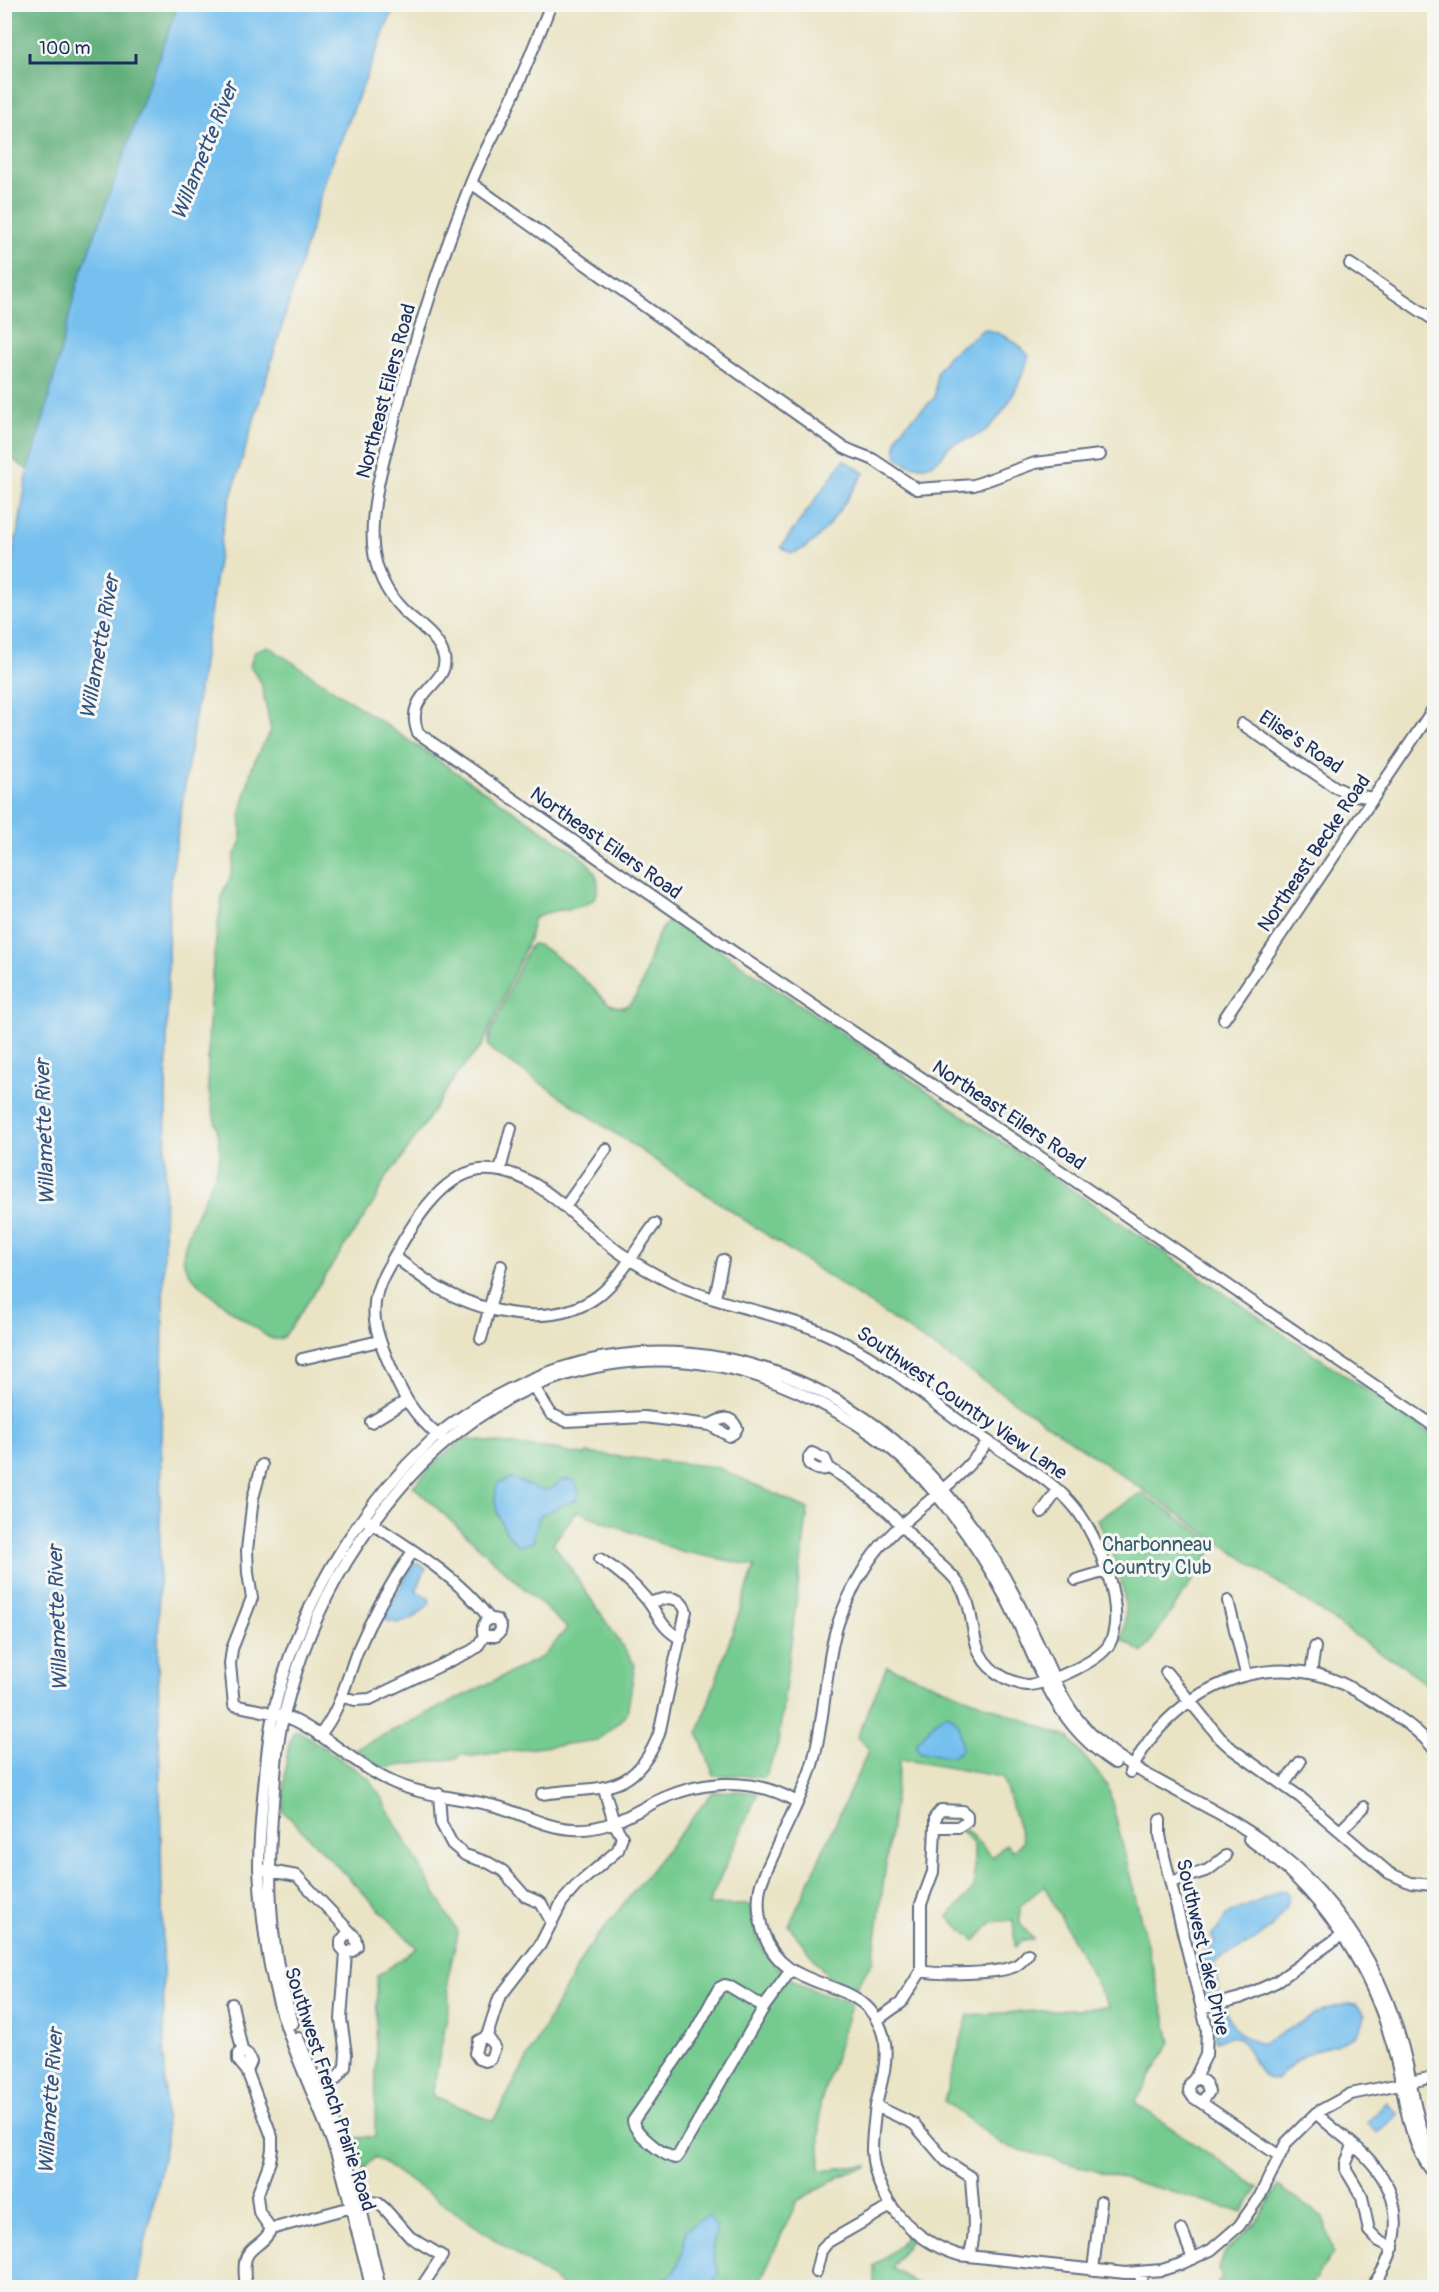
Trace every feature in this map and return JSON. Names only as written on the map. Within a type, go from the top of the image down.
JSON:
[{"type":"street","name":"Northeast Eilers Road","points":[[551,4],[510,102],[471,183],[412,351],[385,454],[373,530],[373,546],[386,588],[403,610],[430,634],[444,659],[443,668],[415,708],[414,717],[418,734],[732,951],[1434,1426]]},
{"type":"street","points":[[471,183],[843,447],[858,456],[874,460],[917,489],[974,485],[1035,463],[1100,454]]},
{"type":"street","points":[[1350,264],[1434,320]]},
{"type":"street","name":"Northeast Becke Road","points":[[1224,1018],[1434,708]]},
{"type":"street","name":"Elise's Road","points":[[1242,724],[1335,788],[1350,794],[1374,798]]},
{"type":"street","points":[[500,1170],[511,1128]]},
{"type":"street","points":[[565,1207],[606,1149]]},
{"type":"street","name":"Southwest Country View Lane","points":[[442,1438],[406,1401],[379,1341],[375,1328],[374,1308],[378,1289],[417,1221],[444,1188],[466,1174],[480,1170],[500,1170],[528,1182],[565,1207],[610,1245],[675,1285],[796,1322],[843,1342],[909,1383],[987,1442],[1058,1490],[1085,1521],[1099,1548],[1114,1605],[1114,1631],[1110,1643],[1097,1658],[1049,1680]]},
{"type":"street","points":[[395,1257],[442,1290],[465,1301],[489,1309],[532,1314],[555,1313],[575,1308],[598,1295],[616,1278],[655,1224]]},
{"type":"street","points":[[715,1298],[723,1260]]},
{"type":"street","points":[[481,1339],[501,1266]]},
{"type":"street","points":[[303,1359],[379,1341]]},
{"type":"street","name":"Southwest French Prairie Road","points":[[380,2288],[296,2032],[284,1992],[275,1942],[264,1870],[275,1776],[278,1715],[321,1609],[387,1486],[484,1402],[532,1383],[556,1369],[595,1358],[639,1353],[695,1353],[741,1363],[795,1381],[856,1412],[890,1437],[939,1491],[975,1545],[1049,1680],[1056,1704],[1075,1729],[1101,1753],[1257,1845],[1307,1890],[1346,1932],[1381,2013],[1419,2126],[1434,2159]]},
{"type":"street","points":[[532,1383],[551,1414],[566,1421],[637,1416],[710,1425]]},
{"type":"street","points":[[371,1422],[406,1401]]},
{"type":"street","points":[[987,1442],[973,1461],[902,1525],[871,1559],[857,1580],[841,1613],[832,1644],[817,1745],[807,1780],[766,1872],[758,1902],[764,1936],[777,1956],[791,1970],[810,1981],[850,1994],[865,2004],[877,2020],[885,2051],[876,2106],[873,2156],[879,2183],[891,2206],[907,2225],[927,2241],[950,2252],[1093,2270],[1140,2273],[1162,2270],[1193,2259],[1221,2242],[1247,2217],[1260,2196],[1278,2156],[1297,2130],[1316,2113],[1351,2094],[1434,2077]]},
{"type":"street","points":[[262,1465],[253,1497],[247,1550],[252,1598],[232,1649],[230,1664],[234,1705],[278,1715],[319,1736],[389,1780],[412,1789],[499,1807],[562,1828],[584,1829],[614,1823],[674,1794],[715,1784],[738,1783],[770,1788],[797,1802]]},
{"type":"street","points":[[829,1468],[867,1493],[902,1525],[960,1587],[968,1600],[974,1642],[985,1662],[998,1674],[1021,1684],[1049,1680]]},
{"type":"street","points":[[1042,1512],[1058,1490]]},
{"type":"street","points":[[368,1521],[459,1584],[489,1617],[497,1620],[501,1627],[500,1632],[496,1635],[484,1636]]},
{"type":"street","points":[[319,1736],[334,1716],[357,1652],[375,1614],[413,1551]]},
{"type":"street","points":[[600,1559],[632,1583],[649,1603],[663,1626],[681,1639]]},
{"type":"street","points":[[1076,1580],[1106,1571]]},
{"type":"street","points":[[542,1794],[604,1789],[617,1785],[633,1774],[654,1746],[659,1734],[686,1618],[683,1604],[677,1598],[649,1603]]},
{"type":"street","points":[[1228,1600],[1246,1674]]},
{"type":"street","points":[[342,1696],[362,1700],[376,1696],[471,1651],[477,1647],[484,1636],[482,1628],[489,1617]]},
{"type":"street","points":[[1311,1673],[1315,1647]]},
{"type":"street","points":[[1131,1769],[1151,1738],[1190,1701],[1212,1688],[1246,1674],[1269,1671],[1311,1673],[1337,1681],[1374,1701],[1416,1731],[1434,1749]]},
{"type":"street","points":[[1166,1672],[1232,1749],[1284,1784],[1396,1878],[1411,1883],[1434,1885]]},
{"type":"street","points":[[1284,1784],[1300,1762]]},
{"type":"street","points":[[487,2036],[499,1998],[540,1945],[561,1902],[618,1850],[622,1837],[614,1823],[604,1789]]},
{"type":"street","points":[[439,1794],[441,1823],[452,1844],[465,1855],[497,1866],[525,1896],[541,1903],[561,1902]]},
{"type":"street","points":[[1340,1831],[1364,1807]]},
{"type":"street","name":"Southwest Lake Drive","points":[[1160,1820],[1160,1835],[1207,2029],[1208,2049],[1195,2078],[1203,2080],[1208,2086],[1209,2092],[1202,2102],[1278,2156]]},
{"type":"street","points":[[877,2020],[901,2003],[921,1971],[921,1904],[933,1872],[935,1827]]},
{"type":"street","points":[[1171,1882],[1208,1870],[1226,1856]]},
{"type":"street","points":[[264,1870],[290,1873],[304,1881],[348,1932],[340,1941],[346,1953],[341,2019],[347,2060],[339,2076],[315,2088]]},
{"type":"street","points":[[541,1903],[552,1923]]},
{"type":"street","points":[[1202,2008],[1240,1998],[1276,1982],[1346,1932]]},
{"type":"street","points":[[921,1971],[936,1973],[1008,1969],[1021,1963],[1028,1954]]},
{"type":"street","points":[[764,2007],[729,1986],[719,1988],[693,2035],[633,2121],[634,2128],[664,2154],[676,2158],[679,2154],[764,2007],[791,1970]]},
{"type":"street","points":[[232,2004],[242,2050],[251,2062],[247,2071],[272,2137],[270,2161],[257,2196],[259,2212],[271,2229]]},
{"type":"street","name":"Southwest French Prairie Road","points":[[1405,2084],[1407,2120],[1421,2154],[1434,2174]]},
{"type":"street","points":[[876,2106],[914,2124],[946,2161],[971,2177],[974,2244],[969,2256]]},
{"type":"street","points":[[1316,2113],[1371,2161],[1391,2194],[1396,2221],[1393,2248],[1387,2264],[1371,2288]]},
{"type":"street","points":[[1353,2146],[1346,2170],[1362,2197],[1369,2231],[1374,2238],[1393,2248]]},
{"type":"street","points":[[246,2288],[245,2259],[262,2243],[271,2229],[371,2202],[378,2203],[410,2237],[442,2256],[421,2288]]},
{"type":"street","points":[[1093,2270],[1101,2202]]},
{"type":"street","points":[[816,2272],[821,2251],[828,2242],[891,2206]]},
{"type":"street","name":"Southwest French Prairie Road","points":[[355,2207],[370,2288]]},
{"type":"street","points":[[1182,2230],[1193,2259]]},
{"type":"street","points":[[1140,2273],[1142,2288]]},
{"type":"green space","points":[[4,5],[178,5],[77,285],[45,415],[28,470],[5,454]]},
{"type":"green space","points":[[268,646],[575,852],[593,870],[598,885],[596,895],[591,902],[540,915],[533,920],[529,939],[483,1044],[455,1077],[400,1161],[386,1177],[373,1204],[286,1334],[276,1339],[265,1335],[207,1291],[188,1272],[184,1263],[186,1241],[211,1185],[219,1160],[218,1131],[208,1083],[209,1011],[213,963],[223,892],[230,878],[235,854],[241,844],[241,812],[252,767],[271,731],[261,682],[250,666],[255,651]]},
{"type":"green space","points":[[670,921],[680,923],[1434,1436],[1434,1689],[1413,1675],[1404,1665],[1388,1658],[980,1378],[494,1052],[488,1045],[490,1034],[532,944],[538,945],[562,961],[608,1003],[624,1007],[632,1002],[638,992],[656,940]]},
{"type":"green space","points":[[463,1439],[561,1450],[585,1455],[586,1453],[716,1467],[808,1509],[778,1744],[765,1778],[739,1775],[714,1776],[698,1733],[755,1566],[680,1551],[577,1511],[553,1543],[635,1665],[627,1714],[598,1740],[472,1756],[459,1754],[458,1758],[383,1768],[355,1749],[544,1656],[567,1628],[413,1486],[438,1460]]},
{"type":"green space","name":"Charbonneau Country Club","points":[[1142,1493],[1217,1544],[1143,1653],[1122,1640],[1125,1625],[1124,1594],[1116,1562],[1097,1519]]},
{"type":"green space","points":[[887,1666],[1069,1738],[1108,1786],[1171,2042],[1135,2103],[1259,2188],[1243,2212],[1003,2145],[944,2101],[968,2015],[1109,2007],[1044,1886],[1020,1906],[1020,1924],[1033,1939],[1023,1940],[1015,1947],[1013,1920],[992,1922],[975,1941],[948,1917],[974,1888],[974,1845],[960,1830],[966,1830],[993,1857],[1006,1844],[1013,1851],[1023,1841],[1002,1777],[900,1759],[873,1961],[856,1987],[829,1978],[789,1926],[869,1749],[857,1737]]},
{"type":"green space","points":[[295,1731],[299,1731],[371,1780],[458,1933],[448,1977],[449,2006],[432,2095],[493,2121],[586,1951],[713,1792],[758,1793],[708,1905],[750,1905],[760,1943],[775,1965],[796,1982],[852,2003],[820,2104],[820,2170],[867,2165],[867,2167],[848,2172],[797,2201],[757,2288],[564,2287],[375,2157],[363,2170],[353,2138],[375,2137],[377,1976],[417,1948],[283,1811],[287,1756]]},
{"type":"green space","points":[[1278,2186],[1323,2217],[1333,2253],[1309,2287],[1215,2287],[1222,2277],[1219,2269],[1225,2252],[1258,2220]]},
{"type":"green space","points":[[906,2235],[910,2239],[892,2268],[922,2287],[874,2287],[874,2266],[900,2245]]},
{"type":"water","name":"Willamette River","points":[[178,5],[395,5],[327,175],[224,520],[169,893],[158,1661],[166,2143],[136,2287],[5,2287],[5,588],[19,526],[28,470],[45,414],[77,285]]},
{"type":"water","points":[[984,329],[1009,338],[1029,356],[1016,389],[1004,410],[989,427],[976,436],[952,445],[935,462],[925,466],[915,466],[898,459],[896,449],[900,431],[935,397],[937,372],[948,356]]},
{"type":"water","points":[[844,460],[864,473],[842,507],[823,532],[802,549],[791,553],[781,547]]},
{"type":"water","points":[[509,1479],[542,1490],[551,1489],[564,1480],[574,1481],[579,1493],[577,1499],[542,1514],[538,1520],[533,1542],[519,1546],[503,1526],[496,1509],[498,1483]]},
{"type":"water","points":[[414,1564],[426,1568],[416,1591],[429,1598],[430,1602],[421,1613],[409,1620],[396,1623],[383,1618]]},
{"type":"water","points":[[950,1715],[959,1725],[962,1749],[948,1756],[921,1753],[916,1747],[917,1741],[937,1719]]},
{"type":"water","points":[[1284,1890],[1289,1896],[1287,1903],[1267,1931],[1214,1962],[1219,1996],[1209,1998],[1197,1958],[1215,1942],[1211,1936],[1226,1915]]},
{"type":"water","points":[[1348,2004],[1356,2005],[1365,2015],[1357,2033],[1350,2039],[1305,2055],[1276,2080],[1264,2077],[1247,2048],[1236,2037],[1231,2036],[1217,2041],[1212,2017],[1216,2012],[1226,2010],[1240,2032],[1250,2040],[1263,2044],[1325,2009]]},
{"type":"water","points":[[1387,2102],[1398,2114],[1378,2133],[1367,2123]]},
{"type":"water","points":[[706,2216],[710,2217],[717,2227],[712,2250],[719,2273],[709,2288],[646,2287],[658,2284],[672,2274],[680,2259],[686,2230]]}]
